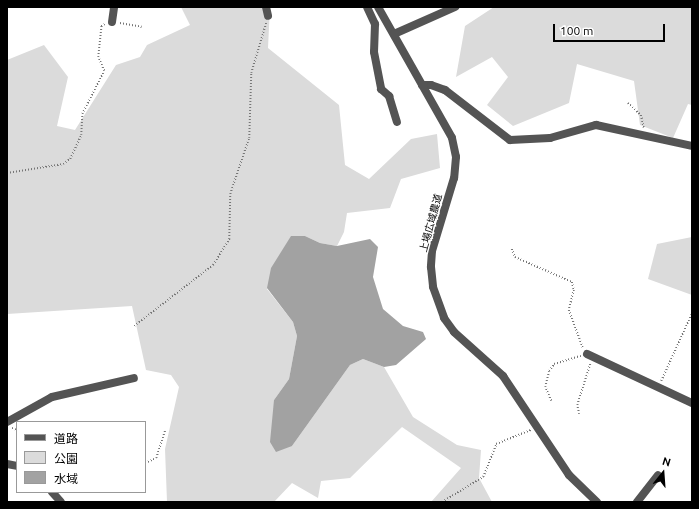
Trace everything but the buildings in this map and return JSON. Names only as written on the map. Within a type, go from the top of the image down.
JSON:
[{"type":"street","points":[[112,22],[114,7]]},
{"type":"street","points":[[266,7],[268,16]]},
{"type":"street","points":[[367,7],[375,24],[374,52],[381,90],[389,96],[397,122]]},
{"type":"street","name":"上場広域農道","points":[[378,7],[452,138],[456,157],[454,178],[432,251],[434,288],[444,318],[454,332],[503,376],[568,476],[597,502]]},
{"type":"street","points":[[394,34],[456,7]]},
{"type":"street","points":[[422,85],[431,85],[445,90],[510,140],[550,138],[596,125],[645,134],[692,146]]},
{"type":"street","points":[[591,355],[692,403]]},
{"type":"street","points":[[7,422],[52,397],[134,378]]},
{"type":"street","points":[[637,502],[658,475]]},
{"type":"street","points":[[53,493],[61,502]]},
{"type":"path","points":[[134,326],[214,264],[229,239],[230,194],[249,138],[251,73],[268,16]]},
{"type":"path","points":[[7,173],[63,164],[70,159],[81,135],[82,114],[104,71],[98,57],[101,26],[112,22],[142,27]]},
{"type":"path","points":[[628,103],[641,115],[645,134]]},
{"type":"path","points":[[512,249],[515,257],[572,282],[574,290],[569,310],[591,355],[577,405],[579,414]]},
{"type":"path","points":[[659,387],[692,313]]},
{"type":"path","points":[[551,401],[545,387],[549,371],[554,364],[591,355]]},
{"type":"path","points":[[442,502],[483,477],[496,444],[536,428]]},
{"type":"path","points":[[146,463],[156,458],[165,430]]},
{"type":"green space","points":[[181,7],[270,7],[268,48],[339,105],[345,165],[369,179],[411,139],[437,134],[440,168],[401,179],[390,208],[347,213],[344,232],[337,246],[320,243],[305,236],[267,289],[293,322],[297,336],[289,379],[274,400],[292,446],[350,365],[363,359],[384,367],[413,417],[457,445],[481,450],[479,478],[492,502],[431,502],[461,468],[402,427],[350,478],[321,481],[318,498],[292,483],[274,502],[167,502],[165,449],[179,387],[171,375],[146,370],[132,306],[7,314],[7,60],[44,45],[68,77],[57,126],[75,130],[116,65],[140,57],[147,45],[190,25]]},
{"type":"green space","points":[[494,7],[692,7],[692,105],[688,104],[673,138],[640,125],[634,81],[577,64],[569,103],[513,126],[487,105],[508,77],[492,57],[456,77],[465,26]]},
{"type":"green space","points":[[692,237],[692,295],[648,279],[657,244]]},
{"type":"water","points":[[291,236],[305,236],[320,243],[337,246],[370,239],[378,247],[373,277],[383,309],[403,326],[423,332],[426,339],[396,365],[384,367],[363,359],[350,365],[292,446],[276,452],[270,442],[274,400],[289,379],[297,336],[293,322],[267,288],[271,268]]}]
